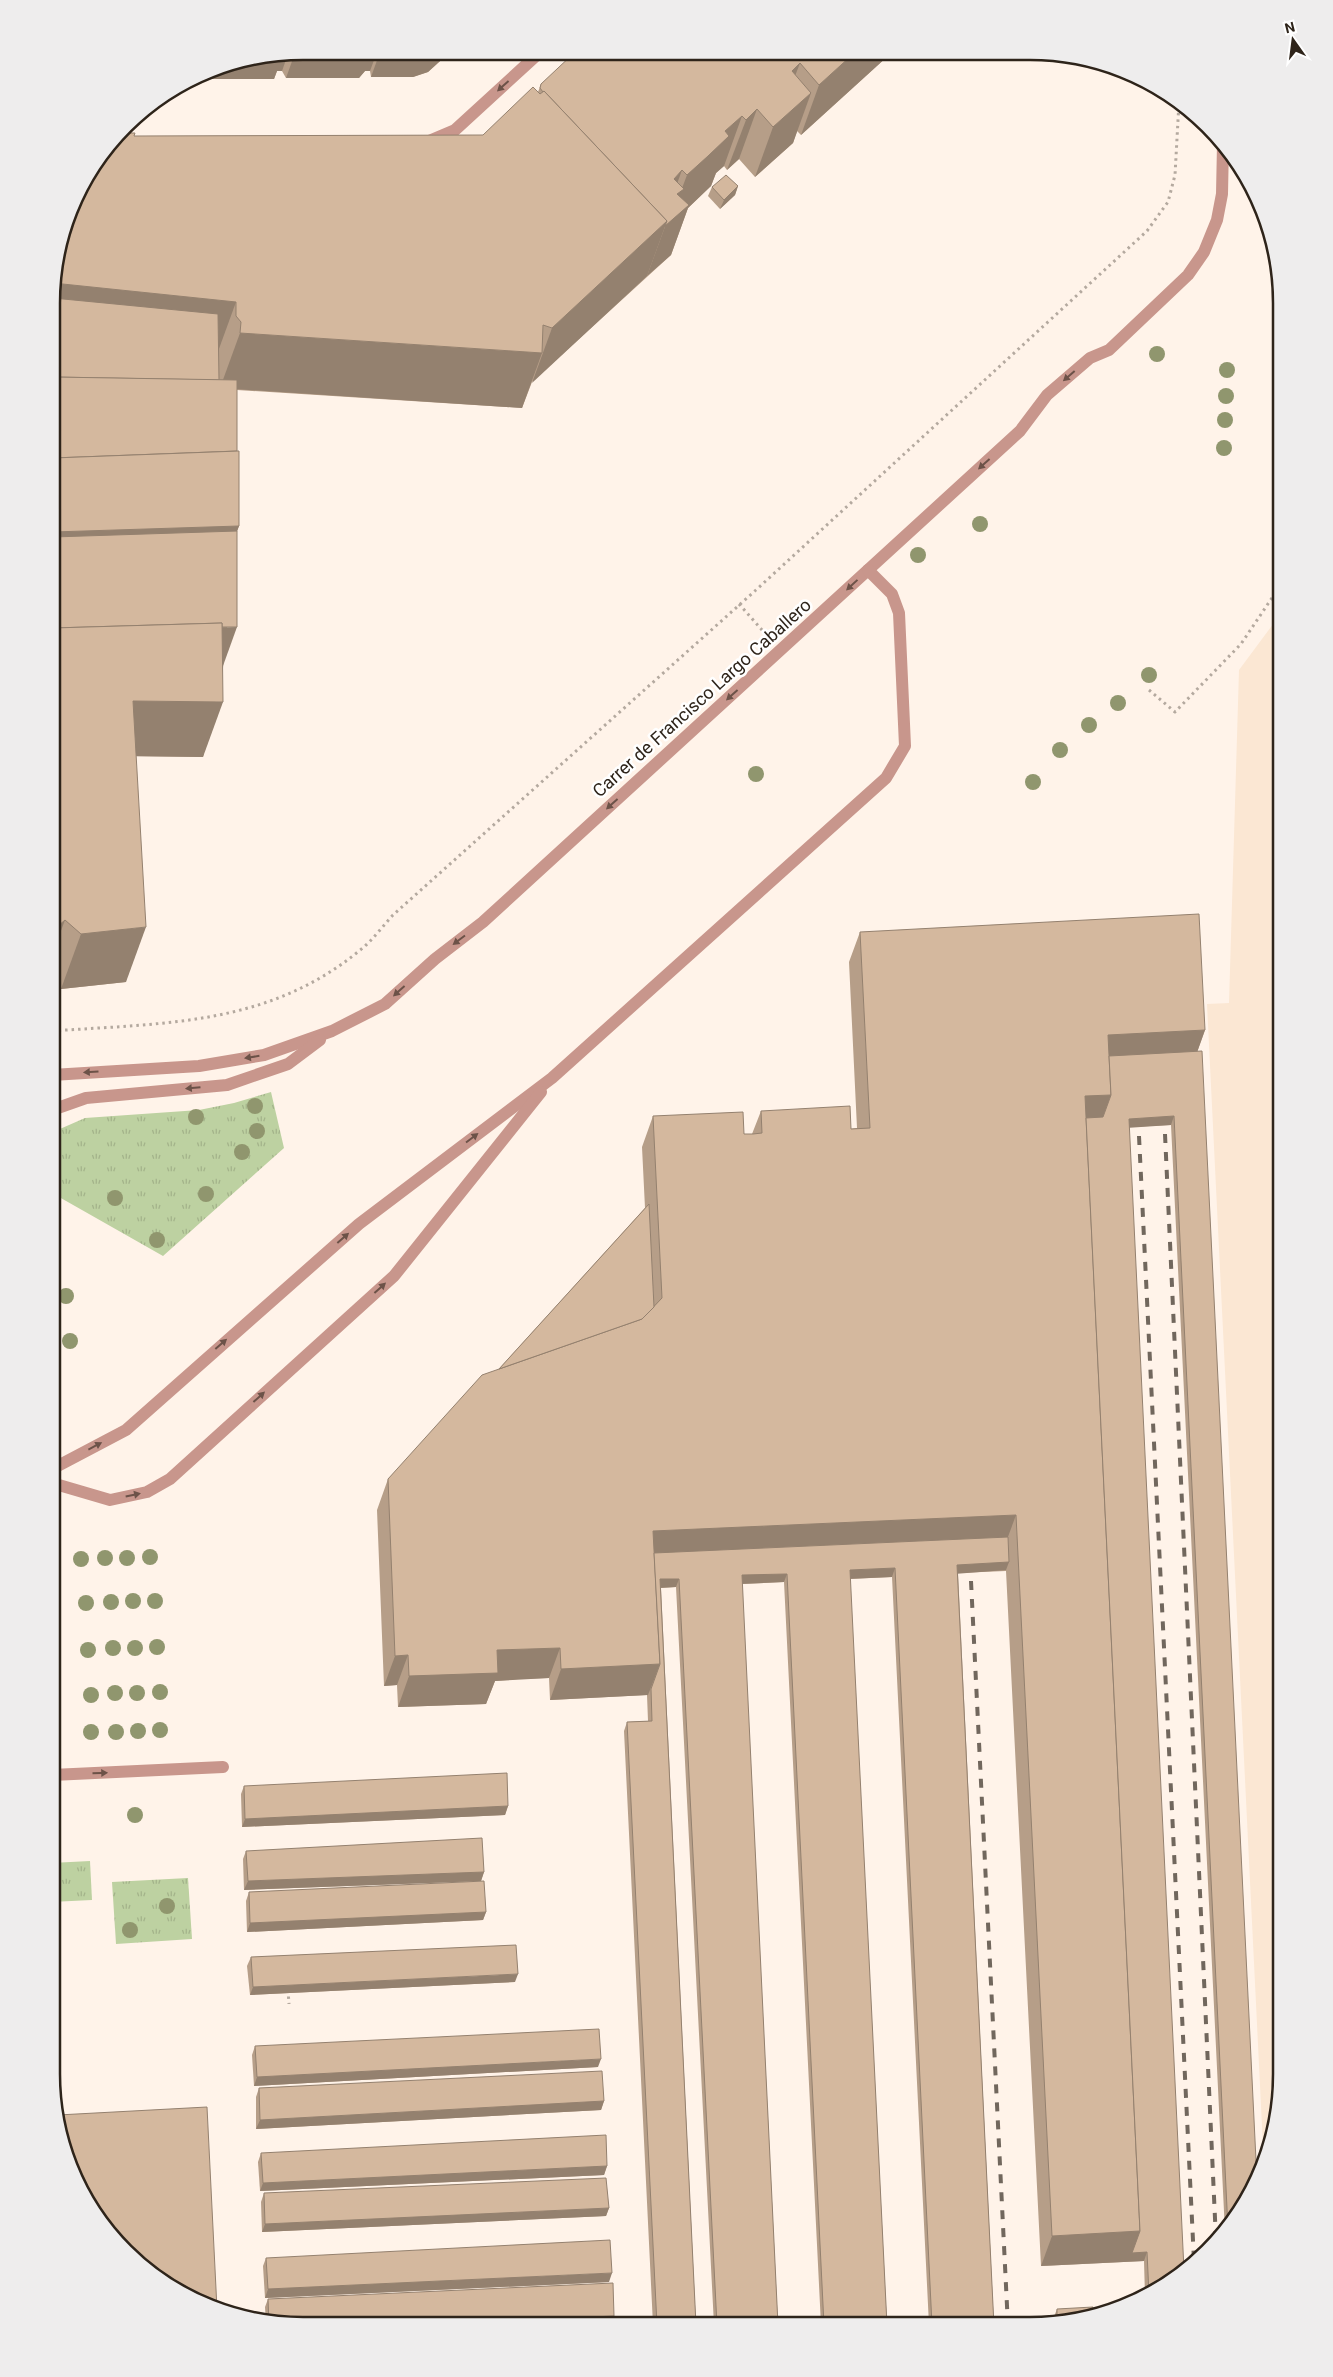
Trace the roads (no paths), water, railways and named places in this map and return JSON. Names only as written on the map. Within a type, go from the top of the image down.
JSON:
[{"type":"street","points":[[412,144],[422,145],[455,130],[531,60]]},
{"type":"street","name":"Carrer de Francisco Largo Caballero","points":[[60,1073],[209,1064],[264,1056],[332,1031],[385,1004],[435,958],[483,922],[1020,431],[1047,395],[1090,358],[1109,350],[1188,276],[1204,252],[1218,220],[1222,194],[1223,155]]},
{"type":"street","points":[[60,1465],[126,1430],[359,1224],[552,1078],[886,778],[905,746],[899,613],[892,594],[868,570]]},
{"type":"street","points":[[60,1107],[86,1098],[226,1086],[288,1064],[332,1031]]},
{"type":"street","points":[[60,1485],[110,1500],[147,1492],[170,1479],[394,1276],[552,1078]]},
{"type":"street","points":[[60,1775],[223,1767]]},
{"type":"railway","points":[[1165,1134],[1216,2231]]},
{"type":"railway","points":[[1139,1136],[1194,2254]]},
{"type":"railway","points":[[971,1581],[1008,2317]]}]
